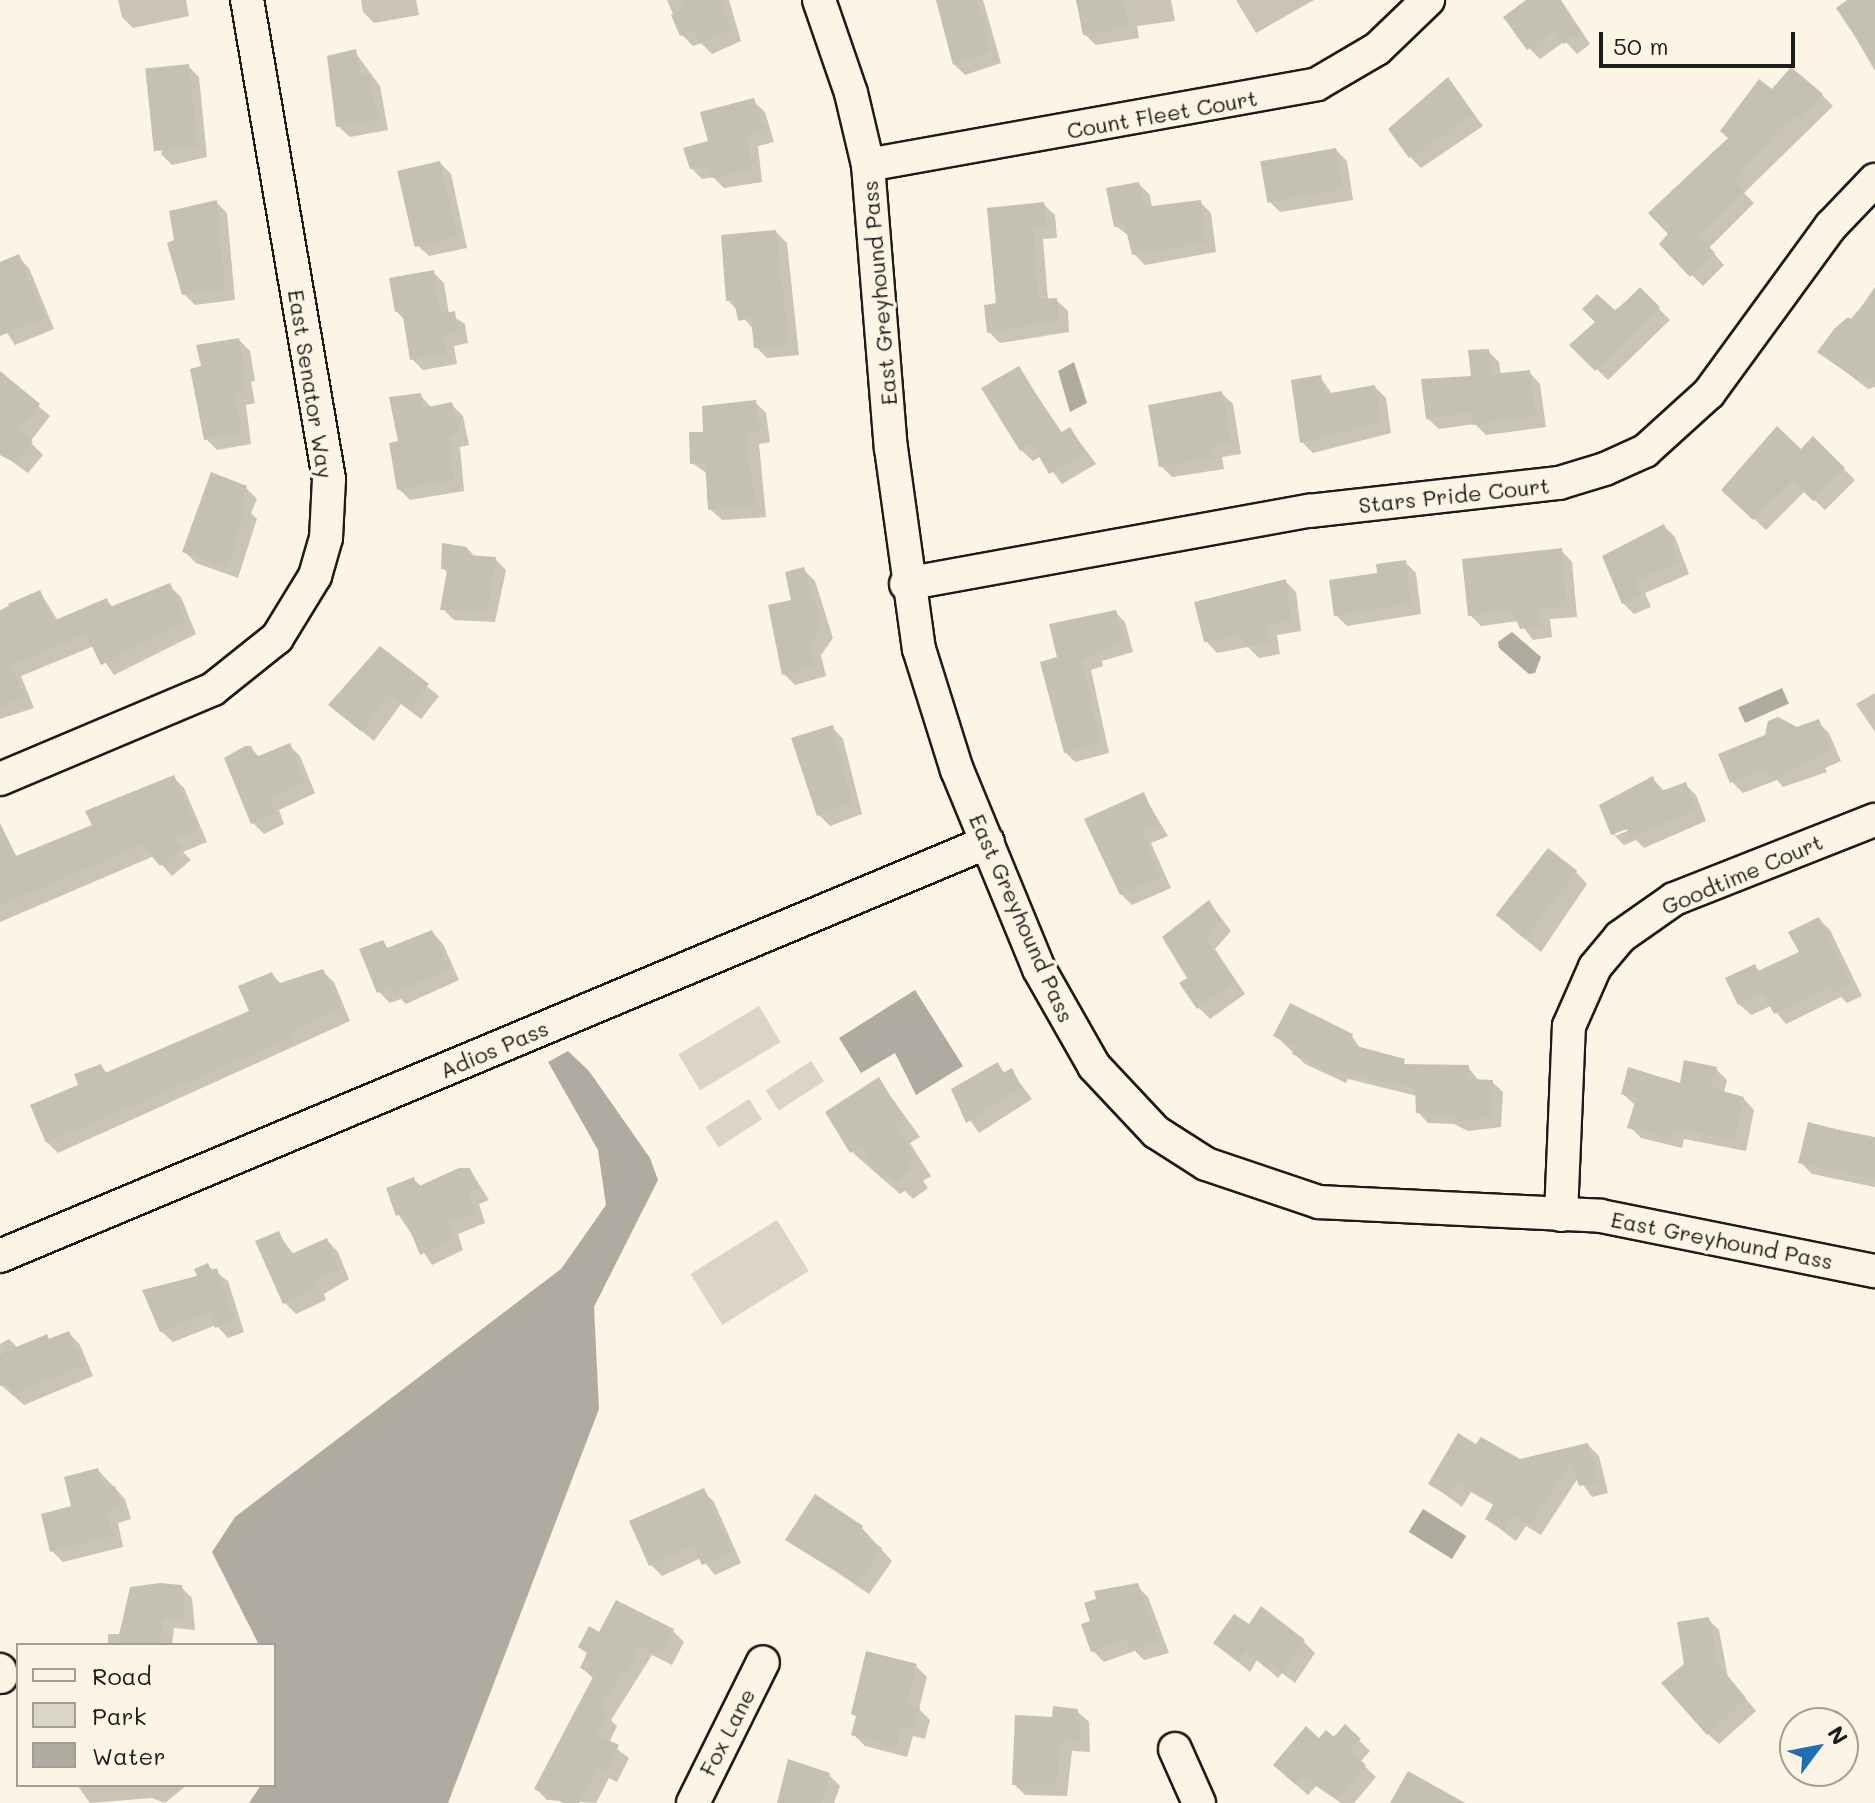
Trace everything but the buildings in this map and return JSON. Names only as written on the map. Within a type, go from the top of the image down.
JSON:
[{"type":"street","name":"East Senator Way","points":[[0,779],[213,689],[247,667],[277,638],[315,576],[326,538],[329,479],[247,0]]},
{"type":"street","name":"East Greyhound Pass","points":[[819,0],[851,93],[868,165],[906,584],[936,709],[988,842],[1066,1021],[1094,1066],[1156,1132],[1206,1164],[1336,1206],[1561,1215],[1664,1225],[1875,1271]]},
{"type":"street","name":"Count Fleet Court","points":[[868,165],[1317,84],[1377,49],[1428,0]]},
{"type":"street","name":"Stars Pride Court","points":[[906,584],[1309,511],[1559,483],[1605,469],[1645,451],[1709,393],[1831,226],[1875,180]]},
{"type":"street","name":"Goodtime Court","points":[[1561,1215],[1569,1026],[1595,967],[1620,937],[1674,899],[1875,820]]},
{"type":"street","name":"Adios Pass","points":[[0,1256],[988,842]]},
{"type":"street","name":"Fox Lane","points":[[693,1803],[763,1662]]},
{"type":"street","points":[[0,1670],[1,1677]]},
{"type":"street","points":[[1175,1749],[1199,1803]]},
{"type":"green space","points":[[759,1006],[781,1042],[700,1090],[678,1054]]},
{"type":"green space","points":[[811,1061],[824,1081],[779,1111],[766,1090]]},
{"type":"green space","points":[[749,1099],[762,1119],[718,1147],[705,1127]]},
{"type":"green space","points":[[777,1220],[809,1271],[722,1325],[690,1274]]},
{"type":"water","points":[[1074,362],[1087,403],[1070,412],[1058,371]]},
{"type":"water","points":[[1512,632],[1541,657],[1535,673],[1529,674],[1499,648],[1498,642]]},
{"type":"water","points":[[1782,688],[1789,704],[1745,723],[1738,708]]},
{"type":"water","points":[[915,990],[963,1066],[916,1095],[895,1053],[861,1073],[839,1038]]},
{"type":"water","points":[[568,1051],[589,1071],[650,1158],[658,1180],[594,1307],[599,1409],[448,1803],[249,1803],[260,1787],[276,1787],[276,1643],[258,1643],[212,1552],[235,1517],[561,1269],[606,1205],[598,1150],[548,1062]]},
{"type":"water","points":[[1423,1509],[1466,1536],[1452,1559],[1409,1532]]}]
